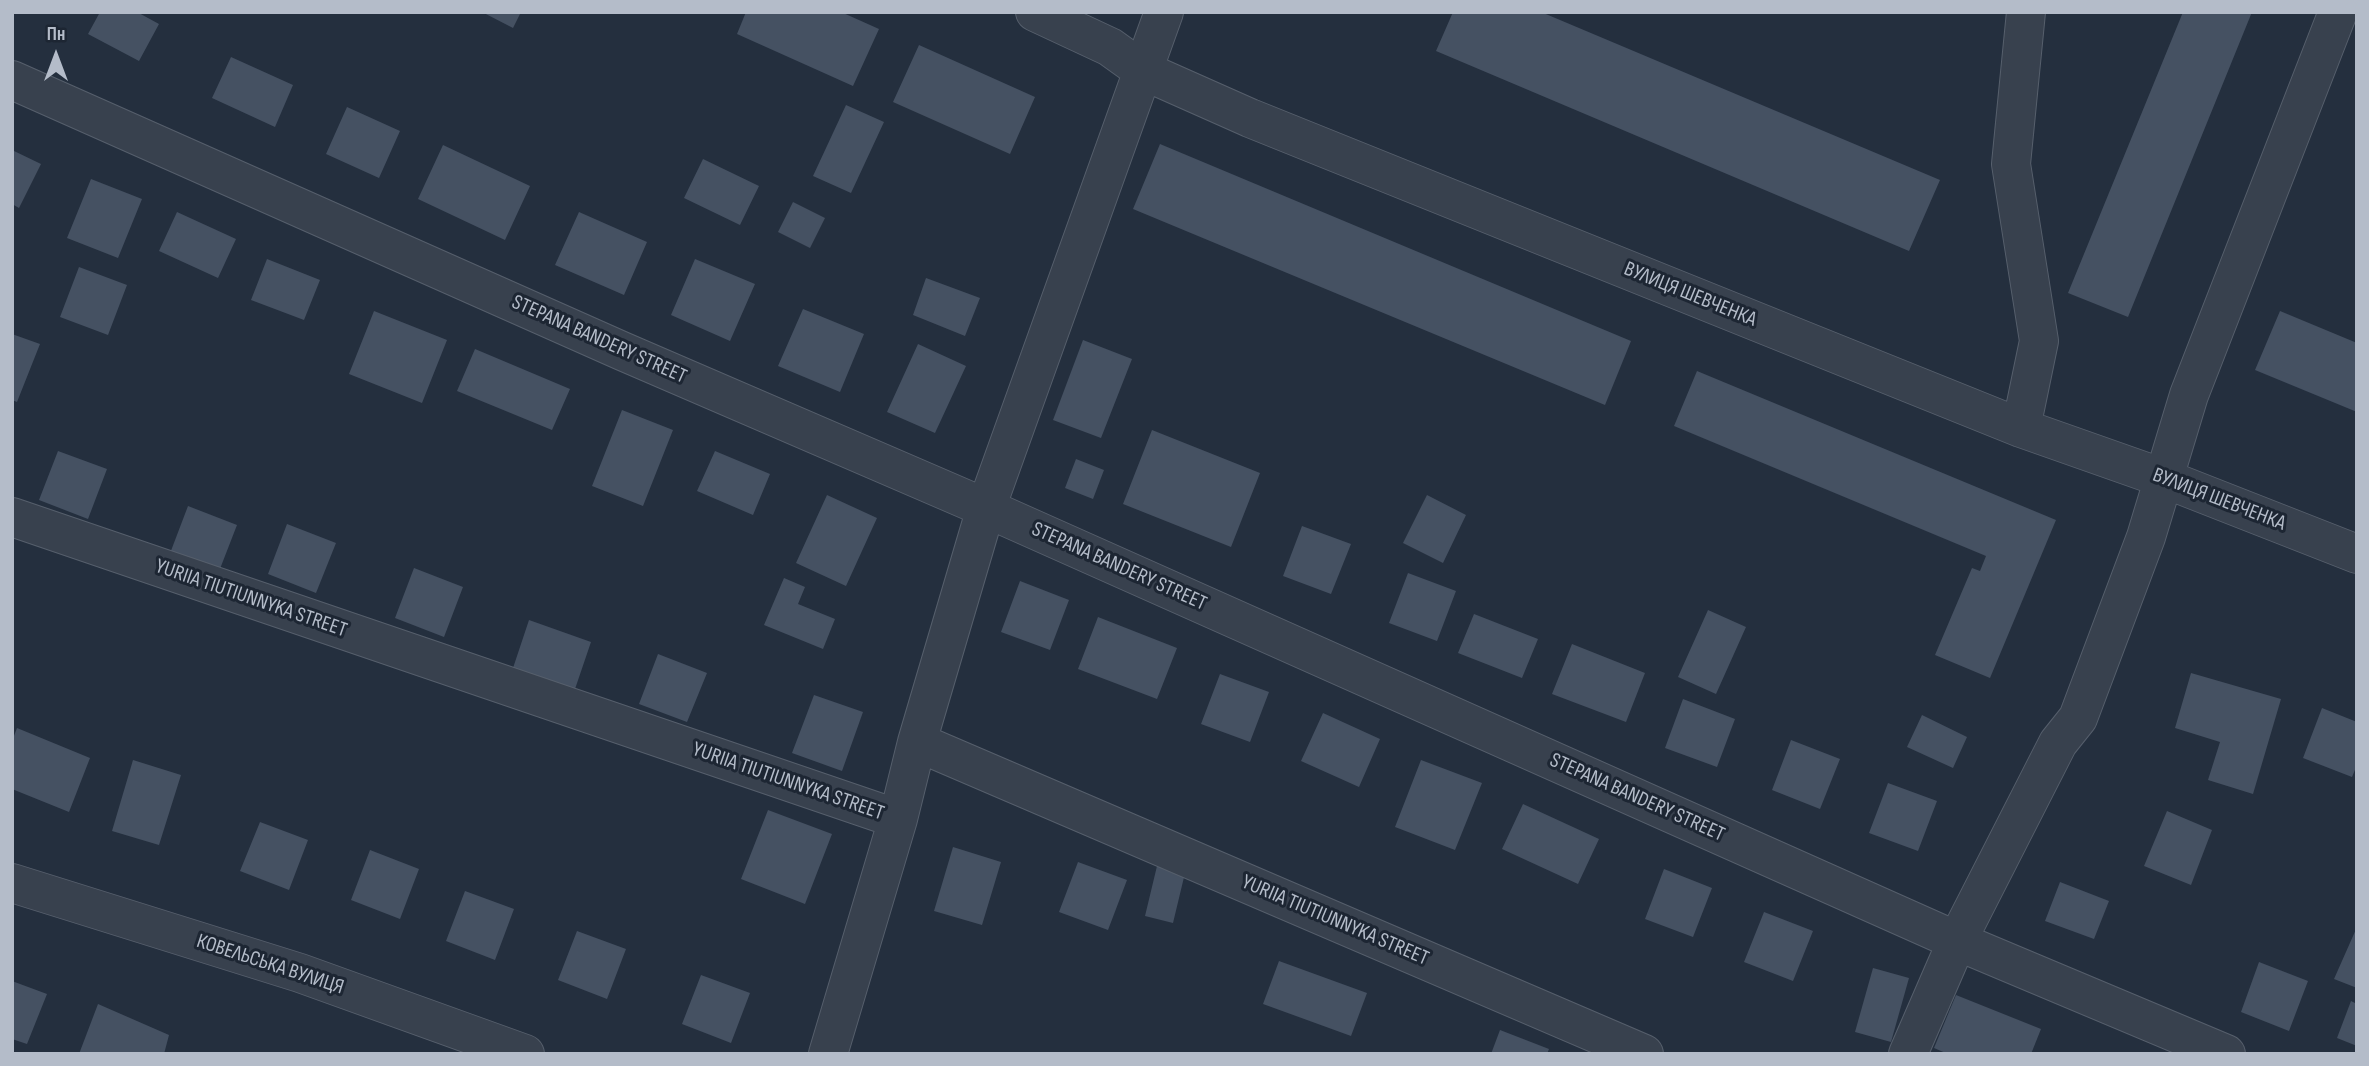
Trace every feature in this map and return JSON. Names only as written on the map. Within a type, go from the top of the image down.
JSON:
[{"type":"street","name":"ВУЛИЦЯ ШЕВЧЕНКА","points":[[1035,12],[1110,47],[1142,70],[1250,118],[2021,428],[2163,478],[2357,554]]},
{"type":"street","points":[[917,742],[986,508],[1164,12]]},
{"type":"street","points":[[2021,428],[2039,341],[2011,164],[2026,12]]},
{"type":"street","points":[[1908,1054],[1957,941],[2058,743],[2078,718],[2146,537],[2189,395],[2338,12]]},
{"type":"street","name":"STEPANA BANDERY STREET","points":[[12,80],[986,508],[1957,941],[2226,1054]]},
{"type":"street","name":"YURIIA TIUTIUNNYKA STREET","points":[[12,517],[898,819],[917,742],[1644,1054]]},
{"type":"street","points":[[828,1054],[898,819]]},
{"type":"street","name":"КОВЕЛЬСЬКА ВУЛИЦЯ","points":[[12,883],[300,973],[525,1054]]},
{"type":"building","points":[[100,12],[137,12],[159,24],[139,61],[88,34]]},
{"type":"building","points":[[482,12],[521,12],[513,28]]},
{"type":"building","points":[[746,12],[841,12],[879,29],[853,86],[737,34]]},
{"type":"building","points":[[1453,12],[1541,12],[1940,180],[1909,251],[1436,51]]},
{"type":"building","points":[[2183,12],[2252,12],[2128,317],[2068,293]]},
{"type":"building","points":[[919,45],[1035,97],[1010,154],[893,102]]},
{"type":"building","points":[[231,57],[293,85],[275,127],[212,98]]},
{"type":"building","points":[[846,105],[884,122],[851,193],[813,176]]},
{"type":"building","points":[[347,107],[400,131],[379,178],[326,154]]},
{"type":"building","points":[[1160,144],[1631,341],[1605,405],[1133,209]]},
{"type":"building","points":[[443,145],[530,186],[505,240],[418,199]]},
{"type":"building","points":[[12,150],[41,164],[19,208],[12,204]]},
{"type":"building","points":[[703,159],[759,186],[740,225],[684,198]]},
{"type":"building","points":[[91,179],[142,199],[118,258],[67,238]]},
{"type":"building","points":[[793,202],[825,218],[810,248],[778,232]]},
{"type":"building","points":[[177,212],[236,239],[218,278],[159,251]]},
{"type":"building","points":[[579,212],[647,242],[624,295],[555,265]]},
{"type":"building","points":[[267,259],[320,280],[304,320],[251,300]]},
{"type":"building","points":[[695,259],[755,284],[730,341],[671,315]]},
{"type":"building","points":[[79,267],[127,285],[108,335],[60,317]]},
{"type":"building","points":[[926,278],[980,298],[965,336],[913,315]]},
{"type":"building","points":[[803,309],[864,334],[840,392],[778,366]]},
{"type":"building","points":[[374,311],[447,340],[422,403],[349,374]]},
{"type":"building","points":[[2280,311],[2357,343],[2357,412],[2255,370]]},
{"type":"building","points":[[12,334],[40,344],[17,402],[12,400]]},
{"type":"building","points":[[1083,340],[1132,359],[1101,438],[1053,420]]},
{"type":"building","points":[[918,344],[966,366],[935,433],[887,412]]},
{"type":"building","points":[[475,349],[570,389],[552,430],[457,391]]},
{"type":"building","points":[[1697,371],[2056,520],[1990,678],[1935,655],[1972,568],[1980,571],[1986,556],[1674,426]]},
{"type":"building","points":[[622,410],[673,430],[643,506],[592,486]]},
{"type":"building","points":[[1152,430],[1260,473],[1231,547],[1123,504]]},
{"type":"building","points":[[58,451],[107,469],[88,519],[39,500]]},
{"type":"building","points":[[715,451],[770,474],[753,515],[697,491]]},
{"type":"building","points":[[1076,459],[1104,470],[1093,499],[1065,488]]},
{"type":"building","points":[[827,495],[877,518],[846,586],[796,563]]},
{"type":"building","points":[[1427,495],[1466,515],[1443,563],[1403,543]]},
{"type":"building","points":[[188,506],[237,525],[218,574],[169,556]]},
{"type":"building","points":[[287,524],[336,543],[316,593],[268,574]]},
{"type":"building","points":[[1302,526],[1351,544],[1331,594],[1283,576]]},
{"type":"building","points":[[414,568],[463,587],[444,637],[395,618]]},
{"type":"building","points":[[1408,573],[1456,591],[1437,641],[1389,623]]},
{"type":"building","points":[[784,578],[805,587],[798,604],[835,619],[823,649],[764,625]]},
{"type":"building","points":[[1020,581],[1069,600],[1050,650],[1001,632]]},
{"type":"building","points":[[1708,610],[1746,627],[1716,694],[1678,677]]},
{"type":"building","points":[[1474,614],[1538,639],[1522,678],[1458,653]]},
{"type":"building","points":[[1098,617],[1177,648],[1157,699],[1078,669]]},
{"type":"building","points":[[529,620],[591,642],[575,689],[513,668]]},
{"type":"building","points":[[1572,644],[1645,673],[1626,722],[1552,694]]},
{"type":"building","points":[[658,654],[707,673],[687,722],[639,704]]},
{"type":"building","points":[[2191,673],[2281,699],[2253,794],[2208,780],[2220,742],[2175,728]]},
{"type":"building","points":[[1220,674],[1269,692],[1250,742],[1201,724]]},
{"type":"building","points":[[814,695],[863,712],[842,771],[792,753]]},
{"type":"building","points":[[1683,699],[1735,719],[1717,767],[1665,748]]},
{"type":"building","points":[[2322,708],[2357,722],[2357,765],[2352,777],[2303,758]]},
{"type":"building","points":[[1323,713],[1380,739],[1359,787],[1301,761]]},
{"type":"building","points":[[1922,715],[1967,737],[1953,768],[1907,747]]},
{"type":"building","points":[[17,728],[90,758],[69,812],[12,789],[12,741]]},
{"type":"building","points":[[1791,740],[1840,759],[1820,809],[1772,790]]},
{"type":"building","points":[[133,760],[181,775],[159,845],[112,831]]},
{"type":"building","points":[[1421,760],[1482,783],[1455,850],[1395,827]]},
{"type":"building","points":[[1888,783],[1937,801],[1918,851],[1869,833]]},
{"type":"building","points":[[1523,804],[1599,839],[1578,884],[1502,849]]},
{"type":"building","points":[[768,810],[832,834],[805,904],[741,879]]},
{"type":"building","points":[[2167,811],[2212,830],[2191,885],[2144,866]]},
{"type":"building","points":[[260,822],[308,840],[289,890],[240,871]]},
{"type":"building","points":[[953,847],[1001,862],[982,925],[934,911]]},
{"type":"building","points":[[370,850],[419,869],[400,919],[351,900]]},
{"type":"building","points":[[1078,862],[1127,880],[1108,930],[1059,912]]},
{"type":"building","points":[[1157,866],[1185,873],[1173,923],[1145,916]]},
{"type":"building","points":[[1664,869],[1712,888],[1693,937],[1645,919]]},
{"type":"building","points":[[2060,882],[2109,901],[2094,939],[2045,921]]},
{"type":"building","points":[[465,891],[514,909],[495,960],[446,941]]},
{"type":"building","points":[[1764,912],[1813,931],[1793,981],[1744,962]]},
{"type":"building","points":[[2357,927],[2357,988],[2334,979]]},
{"type":"building","points":[[577,931],[626,949],[607,999],[558,980]]},
{"type":"building","points":[[1279,961],[1367,993],[1351,1036],[1263,1004]]},
{"type":"building","points":[[2259,962],[2308,981],[2289,1031],[2241,1012]]},
{"type":"building","points":[[1873,968],[1909,978],[1891,1042],[1855,1032]]},
{"type":"building","points":[[701,975],[750,993],[731,1043],[682,1024]]},
{"type":"building","points":[[12,981],[47,994],[27,1044],[12,1039]]},
{"type":"building","points":[[1956,995],[2041,1029],[2031,1054],[1948,1054],[1934,1048]]},
{"type":"building","points":[[2351,1001],[2357,1004],[2357,1046],[2337,1038]]},
{"type":"building","points":[[98,1004],[169,1035],[164,1054],[79,1054]]},
{"type":"building","points":[[1500,1030],[1549,1049],[1547,1054],[1491,1054]]}]
